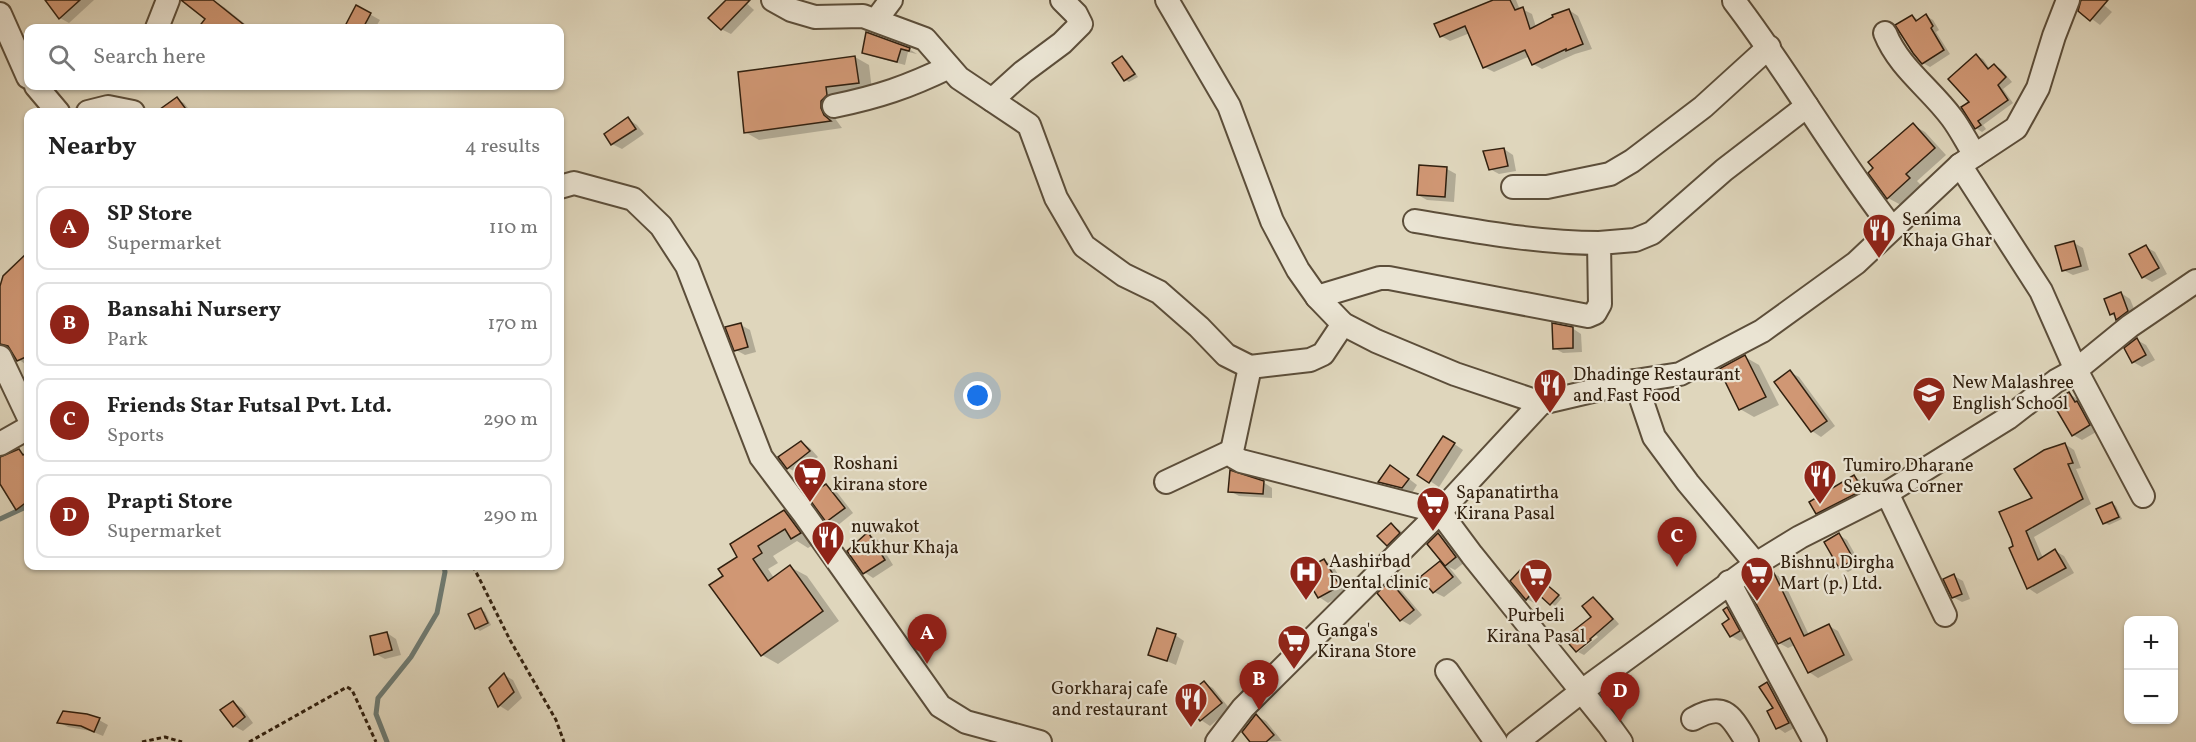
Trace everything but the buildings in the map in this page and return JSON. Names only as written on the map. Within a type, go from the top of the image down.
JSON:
[{"type":"street","points":[[159,24],[168,0]]},
{"type":"street","points":[[772,0],[791,10],[815,17],[863,16],[925,39],[959,78],[1029,125],[1056,198],[1084,246],[1124,275],[1159,292],[1199,327],[1226,355],[1250,368],[1310,360],[1323,354],[1343,324]]},
{"type":"street","points":[[876,20],[891,0]]},
{"type":"street","points":[[992,100],[1023,72],[1062,43],[1081,24],[1076,14],[1062,0]]},
{"type":"street","points":[[1167,0],[1228,106],[1272,220],[1298,270],[1317,297],[1343,324],[1376,341],[1455,374],[1541,403],[1635,381],[1680,374],[1762,331],[1856,263],[1967,160],[2016,128],[2038,88],[2068,0]]},
{"type":"street","points":[[1734,1],[1770,47],[1807,106],[1892,228]]},
{"type":"street","points":[[0,14],[24,68]]},
{"type":"street","points":[[1885,33],[1890,45],[1915,78],[1952,118],[1967,160],[2041,291],[2076,370],[2143,496]]},
{"type":"street","points":[[1514,187],[1547,187],[1610,174],[1632,161],[1703,107],[1770,47]]},
{"type":"street","points":[[834,106],[878,97],[916,83],[949,67]]},
{"type":"street","points":[[39,90],[55,108]]},
{"type":"street","points":[[1415,221],[1563,243],[1635,240],[1652,233],[1724,171],[1807,106]]},
{"type":"street","points":[[564,186],[574,183],[633,199],[661,226],[687,267],[761,457],[940,706],[967,732],[1040,742]]},
{"type":"street","points":[[1317,297],[1380,278],[1389,278],[1588,316],[1595,313],[1600,304],[1599,243]]},
{"type":"street","points":[[1517,742],[1729,582],[1800,537],[1887,493],[2008,418],[2056,381],[2076,370],[2130,326],[2196,281]]},
{"type":"street","points":[[0,357],[24,408]]},
{"type":"street","points":[[1250,368],[1232,451],[1234,457],[1241,461],[1440,512],[1621,742]]},
{"type":"street","points":[[1635,381],[1654,437],[1688,483],[1756,564]]},
{"type":"street","points":[[1217,742],[1243,708],[1440,512],[1541,403]]},
{"type":"street","points":[[0,444],[24,430]]},
{"type":"street","points":[[1166,482],[1232,451]]},
{"type":"street","points":[[1887,493],[1945,615]]},
{"type":"street","points":[[1729,582],[1815,742]]},
{"type":"street","points":[[1447,671],[1496,742]]},
{"type":"street","points":[[1693,719],[1706,711],[1717,710],[1726,713],[1737,725],[1747,742]]},
{"type":"path","points":[[475,570],[510,640],[556,720],[564,742]]},
{"type":"path","points":[[249,742],[347,687],[352,690],[376,742]]},
{"type":"path","points":[[142,742],[165,737],[182,742]]},
{"type":"path","points":[[261,737],[265,742]]},
{"type":"waterway","points":[[0,519],[24,508]]},
{"type":"waterway","points":[[387,742],[376,714],[378,698],[411,657],[437,613],[445,570]]},
{"type":"place","name":"Senima Khaja Ghar","points":[[1879,259]]},
{"type":"place","name":"Dhadinge Restaurant and Fast Food","points":[[1550,414]]},
{"type":"place","name":"New Malashree English School","points":[[1929,422]]},
{"type":"place","name":"Roshani kirana store","points":[[810,503]]},
{"type":"place","name":"Tumiro Dharane Sekuwa Corner","points":[[1820,505]]},
{"type":"place","name":"Sapanatirtha Kirana Pasal","points":[[1433,532]]},
{"type":"place","name":"nuwakot kukhur Khaja","points":[[828,566]]},
{"type":"place","name":"Friends Star Futsal Pvt. Ltd.","points":[[1677,567]]},
{"type":"place","name":"Aashirbad Dental clinic","points":[[1306,601]]},
{"type":"place","name":"Bishnu Dirgha Mart (p.) Ltd.","points":[[1757,602]]},
{"type":"place","name":"Purbeli Kirana Pasal","points":[[1536,604]]},
{"type":"place","name":"SP Store","points":[[927,664]]},
{"type":"place","name":"Ganga's Kirana Store","points":[[1294,670]]},
{"type":"place","name":"Bansahi Nursery","points":[[1259,710]]},
{"type":"place","name":"Prapti Store","points":[[1620,722]]},
{"type":"place","name":"Gorkharaj cafe and restaurant","points":[[1191,728]]}]
